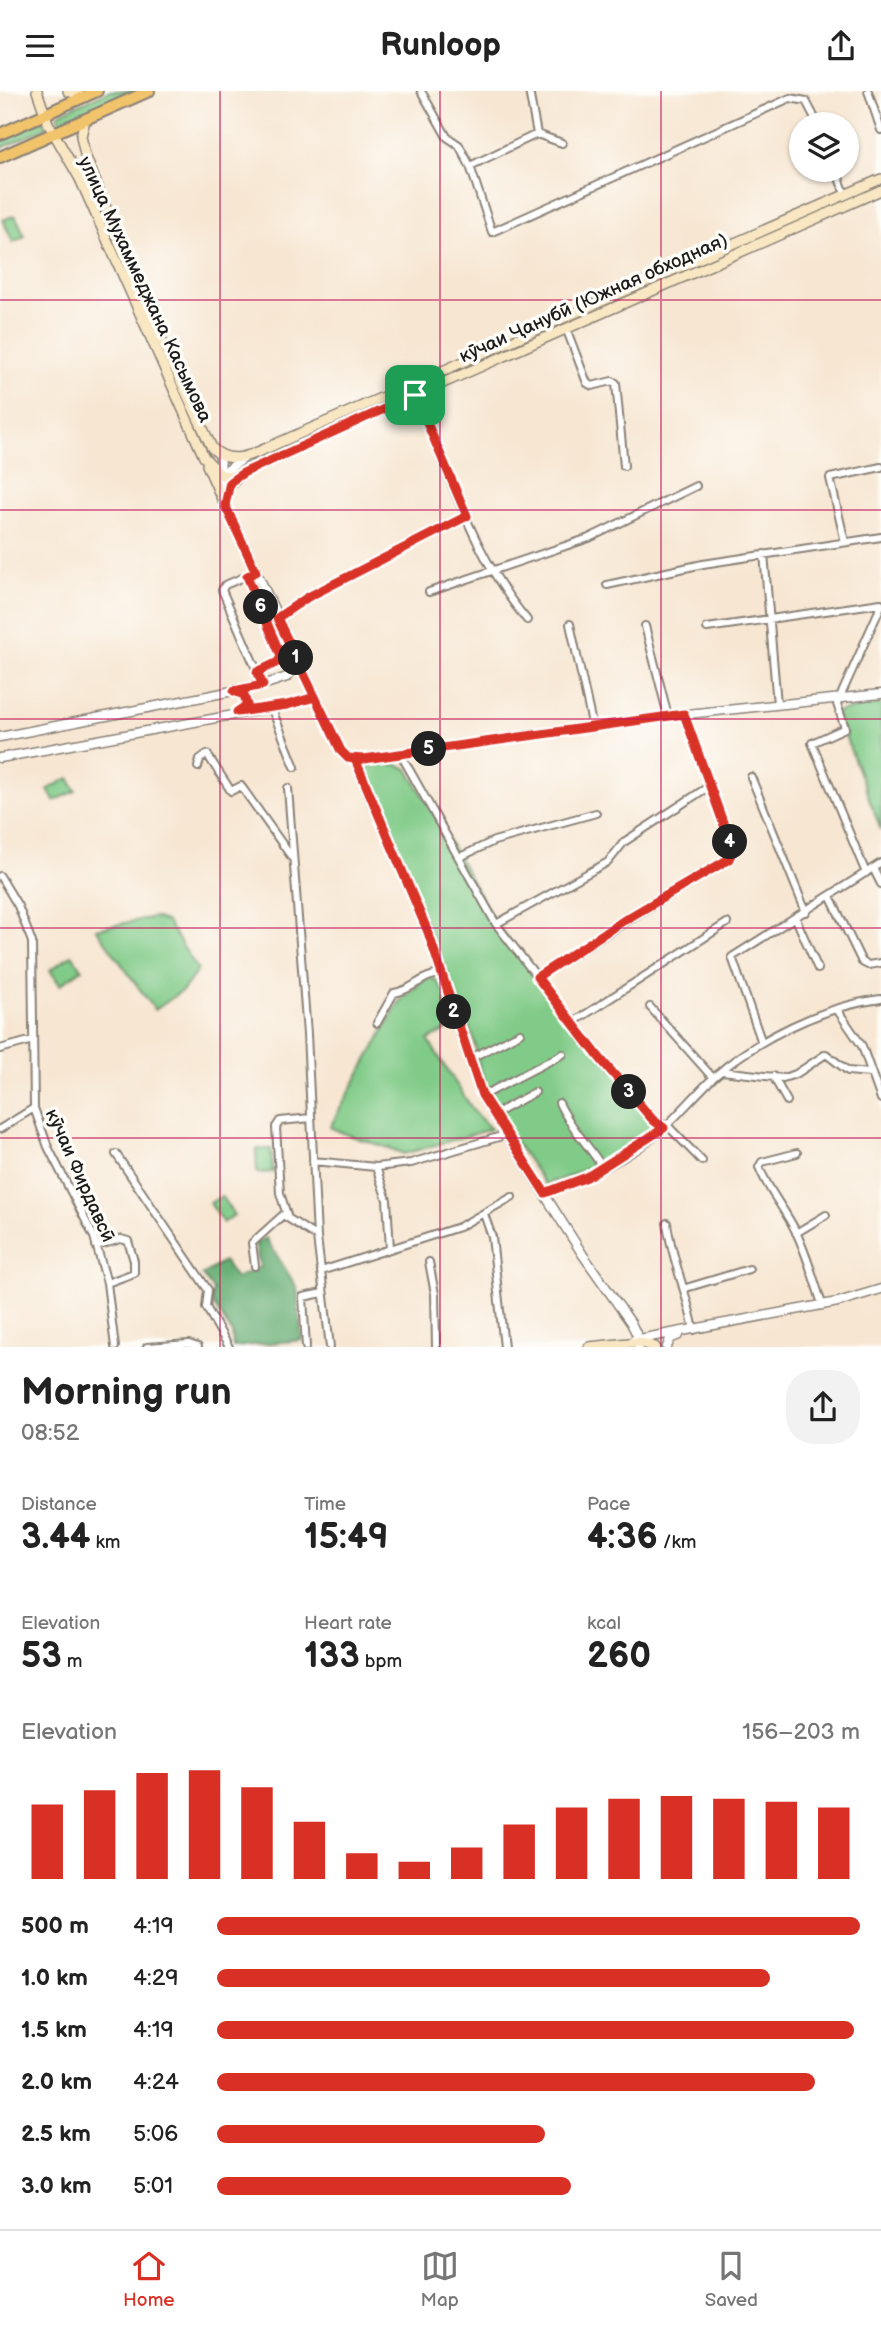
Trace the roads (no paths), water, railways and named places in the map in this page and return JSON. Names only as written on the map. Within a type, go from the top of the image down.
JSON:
[{"type":"highway","points":[[0,134],[97,91]]},
{"type":"highway","points":[[0,157],[149,91]]},
{"type":"main road","name":"улица Мухаммеджана Касымова","points":[[37,91],[44,114],[80,179],[204,457],[221,475]]},
{"type":"main road","points":[[68,91],[85,97]]},
{"type":"main road","points":[[85,120],[81,136],[92,174],[171,362],[212,447],[220,455],[233,459],[244,458]]},
{"type":"main road","points":[[80,179],[92,174]]},
{"type":"main road","name":"кӯчаи Ҷанубӣ (Южная обходная)","points":[[244,458],[881,179]]},
{"type":"main road","name":"кӯчаи Ҷанубӣ (Южная обходная)","points":[[243,473],[881,190]]},
{"type":"main road","points":[[204,457],[223,502]]},
{"type":"main road","points":[[223,502],[230,482],[243,473]]},
{"type":"main road","points":[[221,475],[243,473]]},
{"type":"main road","points":[[589,1347],[629,1343],[653,1347]]},
{"type":"street","points":[[421,91],[447,137],[456,141],[470,166],[492,232],[790,98],[809,104],[813,112]]},
{"type":"street","points":[[529,91],[537,134]]},
{"type":"street","points":[[868,91],[881,130]]},
{"type":"street","points":[[470,166],[537,134],[562,143]]},
{"type":"street","points":[[840,182],[845,194]]},
{"type":"street","points":[[566,328],[587,383],[592,386],[612,381],[615,383],[624,466]]},
{"type":"street","points":[[415,395],[493,572],[527,620]]},
{"type":"street","points":[[220,455],[223,502],[281,656],[278,662],[257,672]]},
{"type":"street","points":[[221,475],[244,458]]},
{"type":"street","points":[[845,543],[830,478],[881,467]]},
{"type":"street","points":[[429,592],[589,538],[696,486]]},
{"type":"street","points":[[277,618],[308,597],[467,516]]},
{"type":"street","points":[[607,585],[764,554],[881,537]]},
{"type":"street","points":[[764,554],[777,705]]},
{"type":"street","points":[[251,574],[277,618],[341,751],[348,758],[684,714],[881,694]]},
{"type":"street","points":[[251,574],[225,585],[222,590],[263,685]]},
{"type":"street","points":[[707,628],[881,604]]},
{"type":"street","points":[[866,873],[812,746],[815,740],[845,728],[836,704],[881,604]]},
{"type":"street","points":[[570,624],[593,728]]},
{"type":"street","points":[[645,626],[668,716]]},
{"type":"street","points":[[0,737],[263,685],[286,677],[299,664]]},
{"type":"street","points":[[234,691],[244,695],[247,701],[247,705],[237,712]]},
{"type":"street","points":[[0,758],[315,697]]},
{"type":"street","points":[[271,707],[295,767]]},
{"type":"street","points":[[537,977],[623,921],[729,859],[733,850],[708,787],[684,714]]},
{"type":"street","points":[[400,753],[496,924],[572,1023],[653,1120],[665,1126],[702,1161]]},
{"type":"street","points":[[198,767],[200,759],[207,754],[231,791],[241,786],[293,859]]},
{"type":"street","points":[[355,759],[443,974],[482,1095],[639,1343],[881,1289]]},
{"type":"street","points":[[751,777],[806,912]]},
{"type":"street","points":[[496,924],[608,862],[624,842],[708,787]]},
{"type":"street","points":[[288,788],[317,1237],[330,1347]]},
{"type":"street","points":[[460,857],[494,841],[596,813]]},
{"type":"street","points":[[761,1040],[733,957],[766,933],[796,919],[881,863]]},
{"type":"street","points":[[873,868],[881,884]]},
{"type":"street","name":"кӯчаи Фирдавсӣ","points":[[0,877],[18,906],[32,942],[34,1108],[48,1147],[96,1246],[107,1283],[115,1347]]},
{"type":"street","points":[[830,896],[862,962],[868,965],[881,963]]},
{"type":"street","points":[[796,919],[818,969]]},
{"type":"street","points":[[572,1023],[727,923]]},
{"type":"street","points":[[377,1023],[394,993],[411,987],[427,975],[443,974]]},
{"type":"street","points":[[545,1193],[603,1168],[665,1126],[688,1106],[713,1078],[761,1040],[838,1011],[881,999]]},
{"type":"street","points":[[650,1007],[713,1078]]},
{"type":"street","points":[[838,1011],[862,1046],[881,1099]]},
{"type":"street","points":[[469,1059],[520,1033]]},
{"type":"street","points":[[0,1049],[33,1040]]},
{"type":"street","points":[[482,1095],[563,1054]]},
{"type":"street","points":[[722,1071],[791,1076],[825,1054],[848,1071],[870,1073]]},
{"type":"street","points":[[773,1076],[787,1101]]},
{"type":"street","points":[[493,1115],[536,1092]]},
{"type":"street","points":[[559,1103],[568,1121],[586,1140],[603,1168]]},
{"type":"street","points":[[0,1129],[34,1108]]},
{"type":"street","points":[[311,1118],[280,1121],[276,1127],[280,1193],[287,1215],[317,1237]]},
{"type":"street","points":[[313,1161],[376,1167],[411,1163],[505,1135]]},
{"type":"street","points":[[797,1153],[759,1163],[770,1195],[778,1202],[796,1233],[822,1304]]},
{"type":"street","points":[[116,1154],[208,1290],[206,1307],[229,1347]]},
{"type":"street","points":[[376,1167],[387,1200],[390,1249]]},
{"type":"street","points":[[321,1271],[459,1227],[512,1197]]},
{"type":"street","points":[[484,1214],[492,1237],[504,1347]]},
{"type":"street","points":[[256,1266],[252,1243],[254,1238],[287,1215]]},
{"type":"street","points":[[796,1233],[826,1215]]},
{"type":"street","points":[[667,1223],[672,1254],[686,1288],[686,1331]]},
{"type":"street","points":[[96,1246],[121,1239],[128,1241],[132,1248],[134,1273],[107,1283]]},
{"type":"street","points":[[429,1262],[435,1294],[436,1347]]},
{"type":"street","points":[[686,1288],[749,1269]]},
{"type":"street","points":[[306,1347],[303,1297],[323,1293]]},
{"type":"street","points":[[653,1347],[686,1331]]},
{"type":"street","points":[[667,1347],[670,1339],[686,1331]]},
{"type":"street","points":[[147,1347],[189,1344],[198,1347]]}]
